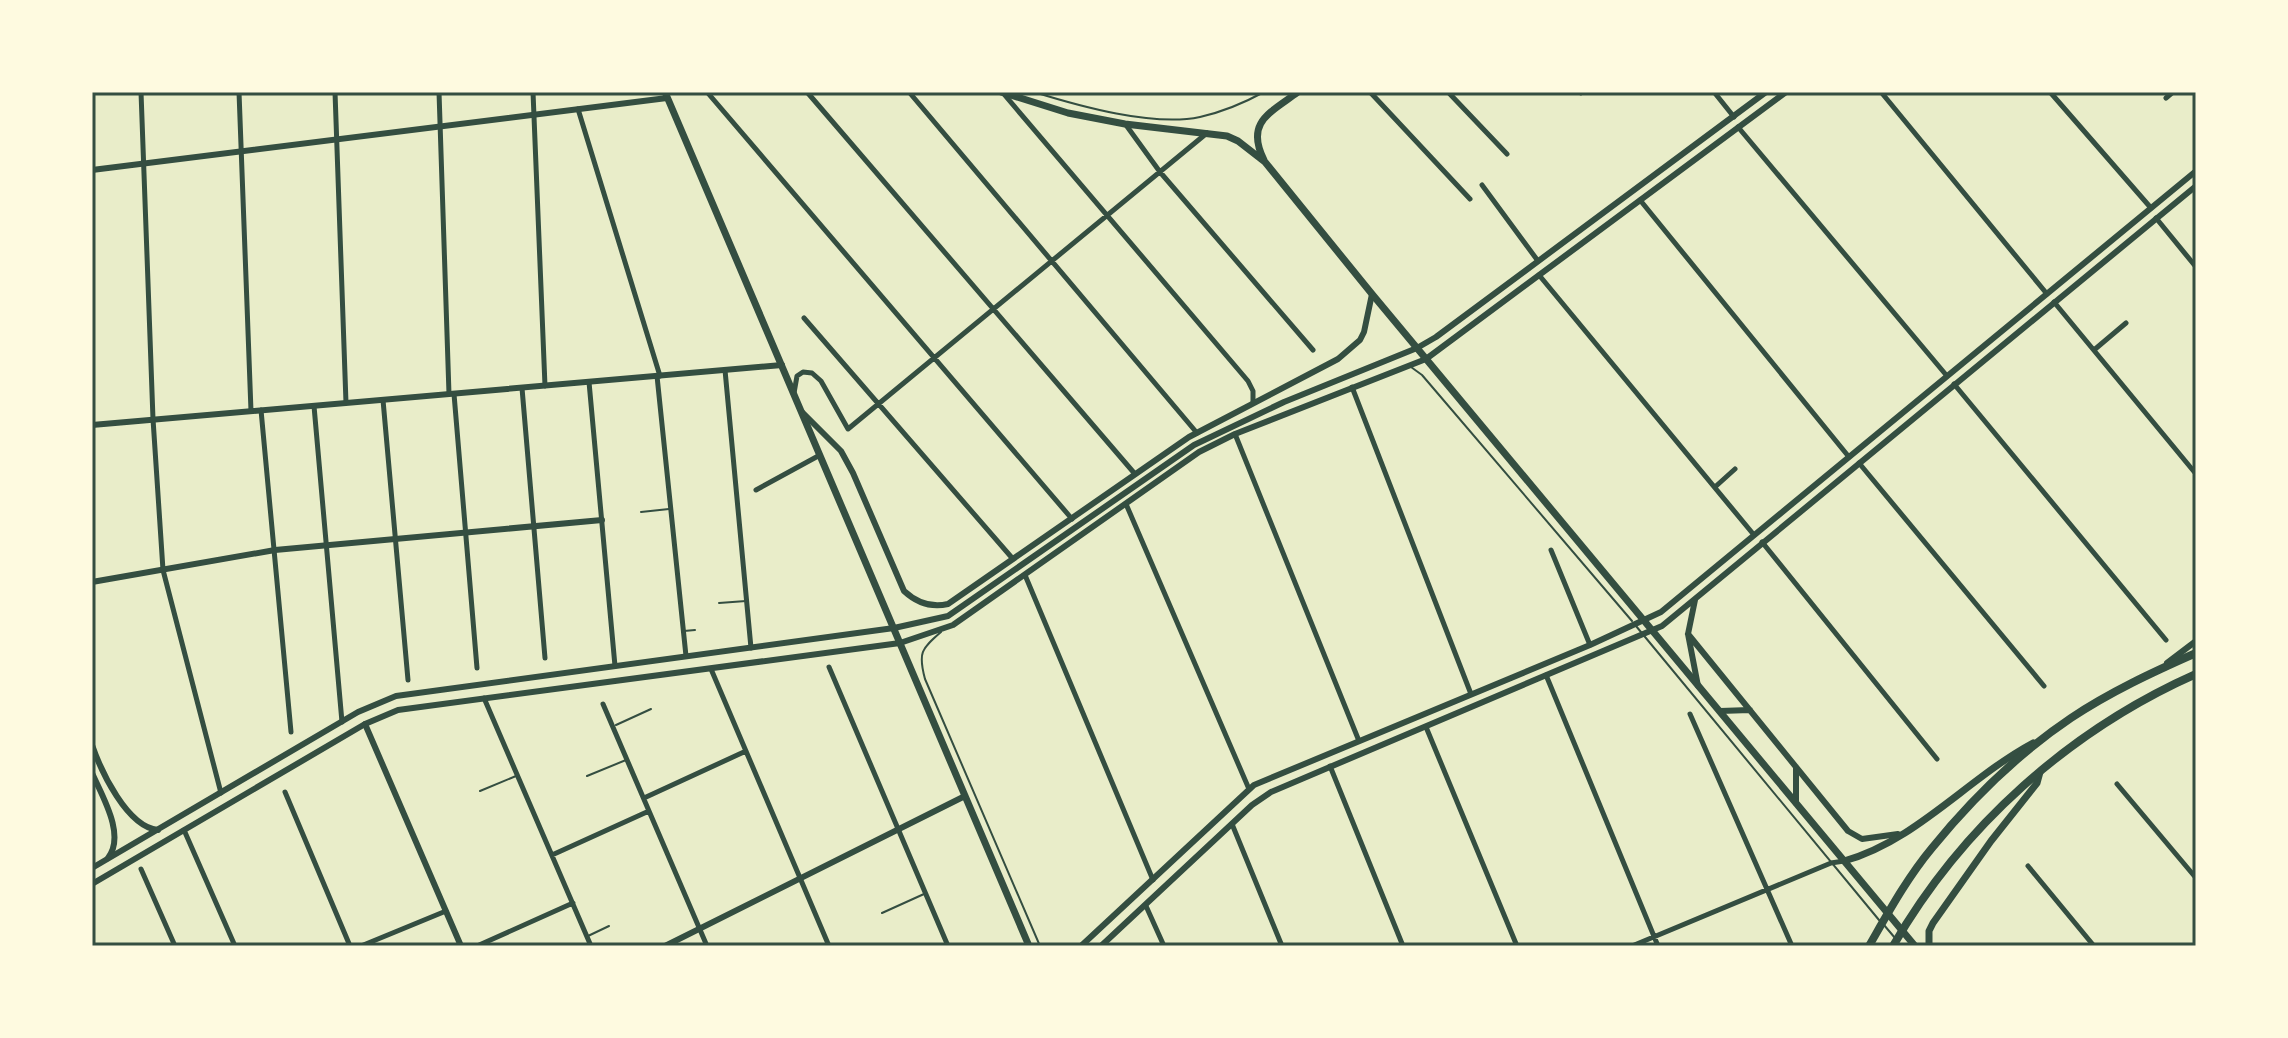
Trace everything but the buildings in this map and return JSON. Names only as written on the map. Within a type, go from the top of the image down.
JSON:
[{"type":"highway","points":[[1869,946],[1908,879],[1931,848],[1973,802],[2045,736],[2100,700],[2196,653]]},
{"type":"highway","points":[[1893,946],[1923,897],[1962,850],[2041,769],[2080,738],[2196,674]]},
{"type":"main road","points":[[1002,92],[1068,113],[1125,124],[1208,133],[1238,141],[1265,162],[1915,946]]},
{"type":"main road","points":[[1265,162],[1256,141],[1258,129],[1268,115],[1298,92]]},
{"type":"main road","points":[[92,868],[358,712],[404,694],[894,628],[948,616],[1194,445],[1284,402],[1417,348],[1436,337],[1766,92]]},
{"type":"main road","points":[[92,884],[365,724],[398,710],[900,643],[943,631],[1199,452],[1235,434],[1426,359],[1786,92]]},
{"type":"main road","points":[[92,170],[534,115],[666,95],[1029,946]]},
{"type":"main road","points":[[1081,946],[1249,789],[1263,780],[1590,645],[1661,612],[2196,171]]},
{"type":"main road","points":[[1101,946],[1258,800],[1271,792],[1653,632],[2196,186]]},
{"type":"main road","points":[[1589,224],[1597,233]]},
{"type":"main road","points":[[801,410],[841,451],[898,580],[909,596],[926,605],[948,604],[1197,433],[1327,365],[1352,348],[1360,340],[1366,326],[1372,294]]},
{"type":"main road","points":[[2047,294],[2054,302]]},
{"type":"main road","points":[[93,423],[782,365]]},
{"type":"main road","points":[[92,582],[275,550],[602,520]]},
{"type":"main road","points":[[1695,600],[1688,634],[1698,686]]},
{"type":"main road","points":[[1688,634],[1844,827],[1856,837],[1879,839],[1906,833]]},
{"type":"main road","points":[[2155,671],[2196,641]]},
{"type":"main road","points":[[1720,711],[1750,710]]},
{"type":"main road","points":[[358,712],[461,946]]},
{"type":"main road","points":[[342,722],[349,734]]},
{"type":"main road","points":[[1844,861],[1866,855],[1906,833],[2009,756],[2045,736]]},
{"type":"main road","points":[[92,745],[99,766],[132,815],[144,826],[158,830]]},
{"type":"main road","points":[[1796,767],[1796,803]]},
{"type":"main road","points":[[1929,946],[1929,931],[1933,923],[2037,783],[2041,769]]},
{"type":"main road","points":[[92,773],[116,837],[108,858]]},
{"type":"main road","points":[[665,946],[965,796]]},
{"type":"street","points":[[141,92],[153,419],[163,570],[221,793]]},
{"type":"street","points":[[239,92],[251,411]]},
{"type":"street","points":[[335,92],[346,403]]},
{"type":"street","points":[[439,92],[451,394],[477,668]]},
{"type":"street","points":[[533,92],[545,386]]},
{"type":"street","points":[[707,92],[1072,519]]},
{"type":"street","points":[[807,92],[1135,474]]},
{"type":"street","points":[[909,92],[1197,433]]},
{"type":"street","points":[[1002,92],[1248,381],[1253,391],[1253,404]]},
{"type":"street","points":[[1370,92],[1470,199]]},
{"type":"street","points":[[1448,92],[1507,154]]},
{"type":"street","points":[[1714,92],[1734,117]]},
{"type":"street","points":[[1881,92],[2047,294]]},
{"type":"street","points":[[2050,92],[2151,208]]},
{"type":"street","points":[[2166,98],[2173,92]]},
{"type":"street","points":[[578,109],[658,376],[686,656]]},
{"type":"street","points":[[1125,124],[1160,172],[1313,350]]},
{"type":"street","points":[[1738,127],[1947,376]]},
{"type":"street","points":[[794,395],[797,376],[803,372],[812,373],[821,381],[848,429],[1208,133]]},
{"type":"street","points":[[1482,185],[1538,261]]},
{"type":"street","points":[[1640,200],[1849,457]]},
{"type":"street","points":[[2156,218],[2196,267]]},
{"type":"street","points":[[1539,275],[1754,535]]},
{"type":"street","points":[[2054,302],[2196,474]]},
{"type":"street","points":[[804,318],[1013,560]]},
{"type":"street","points":[[2094,350],[2126,323]]},
{"type":"street","points":[[725,370],[751,648]]},
{"type":"street","points":[[589,382],[615,666]]},
{"type":"street","points":[[1954,384],[2166,640]]},
{"type":"street","points":[[1352,387],[1471,694]]},
{"type":"street","points":[[522,388],[545,658]]},
{"type":"street","points":[[383,400],[408,680]]},
{"type":"street","points":[[314,406],[342,722]]},
{"type":"street","points":[[261,410],[291,732]]},
{"type":"street","points":[[1235,434],[1359,741]]},
{"type":"street","points":[[756,490],[820,455]]},
{"type":"street","points":[[1859,463],[2044,686]]},
{"type":"street","points":[[1714,487],[1735,469]]},
{"type":"street","points":[[1126,504],[1249,789]]},
{"type":"street","points":[[1762,542],[1937,759]]},
{"type":"street","points":[[1551,550],[1590,645]]},
{"type":"street","points":[[1025,575],[1153,880]]},
{"type":"street","points":[[829,667],[948,946]]},
{"type":"street","points":[[711,669],[829,946]]},
{"type":"street","points":[[1546,675],[1658,946]]},
{"type":"street","points":[[484,697],[591,946]]},
{"type":"street","points":[[603,704],[707,946]]},
{"type":"street","points":[[1690,714],[1792,946]]},
{"type":"street","points":[[1426,727],[1517,946]]},
{"type":"street","points":[[644,798],[746,751]]},
{"type":"street","points":[[1330,766],[1403,946]]},
{"type":"street","points":[[2117,784],[2196,878]]},
{"type":"street","points":[[285,792],[350,946]]},
{"type":"street","points":[[552,855],[649,811]]},
{"type":"street","points":[[1232,824],[1282,946]]},
{"type":"street","points":[[184,830],[235,946]]},
{"type":"street","points":[[1632,946],[1831,863],[1844,861]]},
{"type":"street","points":[[2028,866],[2094,946]]},
{"type":"street","points":[[141,869],[175,946]]},
{"type":"street","points":[[477,946],[573,903]]},
{"type":"street","points":[[1146,906],[1164,946]]},
{"type":"street","points":[[361,946],[446,911]]},
{"type":"lane","points":[[1034,92],[1113,112],[1184,119],[1218,112],[1264,92]]},
{"type":"lane","points":[[1410,366],[1422,375],[1477,438],[1902,946]]},
{"type":"lane","points":[[641,512],[670,509]]},
{"type":"lane","points":[[719,603],[747,601]]},
{"type":"lane","points":[[683,631],[695,630]]},
{"type":"lane","points":[[943,631],[921,653],[925,679],[1040,946]]},
{"type":"lane","points":[[612,727],[651,709]]},
{"type":"lane","points":[[587,776],[627,759]]},
{"type":"lane","points":[[480,791],[518,775]]},
{"type":"lane","points":[[882,913],[925,894]]},
{"type":"lane","points":[[587,936],[609,926]]}]
